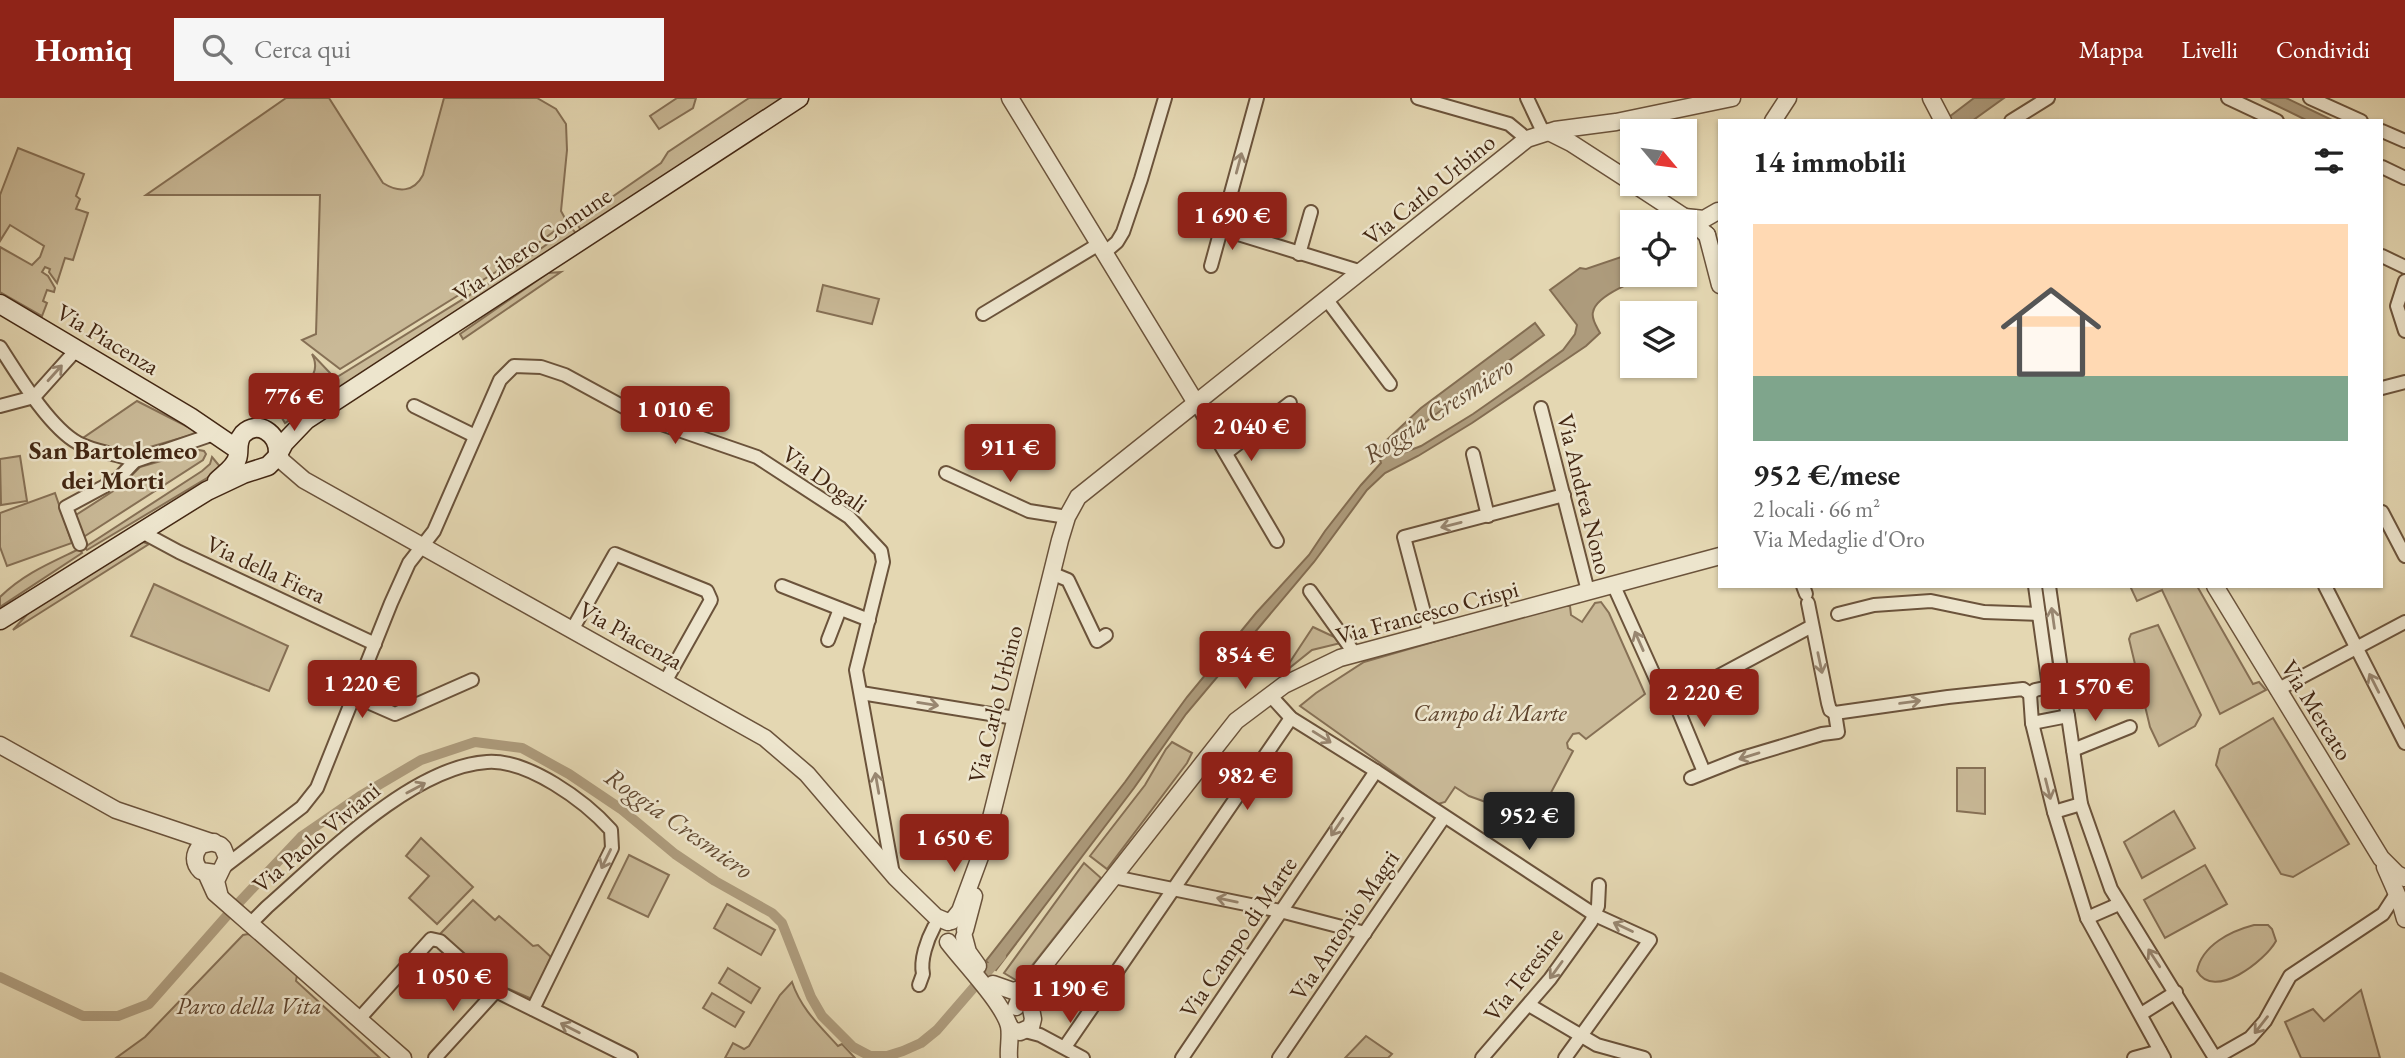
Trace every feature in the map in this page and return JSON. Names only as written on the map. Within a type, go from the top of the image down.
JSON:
[{"type":"main road","name":"Via Libero Comune","points":[[207,491],[231,468],[241,436],[246,432],[258,428],[269,432],[306,420],[792,101]]},
{"type":"main road","name":"Via Piacenza","points":[[0,304],[190,416],[238,452]]},
{"type":"main road","name":"Via Piacenza","points":[[190,416],[229,430],[246,432]]},
{"type":"main road","name":"Via Libero Comune","points":[[0,620],[207,491],[273,462],[278,452],[306,420]]},
{"type":"main road","points":[[269,432],[276,440],[278,452]]},
{"type":"main road","points":[[238,452],[246,466],[260,469]]},
{"type":"street","points":[[1010,98],[1278,541]]},
{"type":"street","points":[[983,314],[1117,242],[1141,179],[1165,98]]},
{"type":"street","points":[[1211,266],[1257,98]]},
{"type":"street","points":[[1418,98],[1509,124],[1527,139]]},
{"type":"street","points":[[1527,98],[1546,133],[1584,151],[1620,175]]},
{"type":"street","name":"Via Carlo Urbino","points":[[950,931],[984,846],[1066,517],[1078,496],[1527,139],[1546,133],[1616,122],[1732,98]]},
{"type":"street","points":[[1775,111],[1788,98]]},
{"type":"street","points":[[1931,98],[1942,119]]},
{"type":"street","points":[[2014,119],[2048,98]]},
{"type":"street","points":[[2228,98],[2273,119]]},
{"type":"street","points":[[2310,98],[2357,119]]},
{"type":"street","points":[[2342,98],[2342,112]]},
{"type":"street","points":[[1584,151],[1582,140],[1595,124]]},
{"type":"street","points":[[2383,131],[2405,141]]},
{"type":"street","points":[[2383,167],[2405,178]]},
{"type":"street","points":[[1653,196],[1674,210]]},
{"type":"street","points":[[1697,218],[1704,219],[1718,211]]},
{"type":"street","points":[[1299,254],[1311,212]]},
{"type":"street","points":[[1707,235],[1718,212]]},
{"type":"street","points":[[1697,227],[1707,235],[1718,277]]},
{"type":"street","points":[[1222,229],[1362,272]]},
{"type":"street","points":[[2383,257],[2405,267]]},
{"type":"street","points":[[2405,281],[2397,306],[2405,331]]},
{"type":"street","points":[[1327,300],[1390,384]]},
{"type":"street","points":[[0,347],[60,429],[78,443],[135,461]]},
{"type":"street","points":[[0,406],[34,397],[77,349]]},
{"type":"street","name":"Via Dogali","points":[[217,870],[302,807],[317,788],[409,563],[434,531],[506,372],[514,366],[527,365],[580,381],[644,418],[757,457],[849,517],[881,551],[883,562],[856,670],[894,876]]},
{"type":"street","points":[[2383,388],[2405,382]]},
{"type":"street","points":[[1226,453],[1290,402]]},
{"type":"street","points":[[414,406],[475,436]]},
{"type":"street","name":"Via Andrea Nono","points":[[1541,408],[1588,591]]},
{"type":"street","points":[[80,544],[66,507],[118,478],[135,461],[208,436],[211,431]]},
{"type":"street","name":"Via Piacenza","points":[[278,452],[282,461],[304,480],[765,738],[807,774],[894,876],[950,931]]},
{"type":"street","points":[[1474,454],[1488,516]]},
{"type":"street","name":"Via Piacenza","points":[[260,469],[304,480]]},
{"type":"street","points":[[946,473],[1029,511],[1066,517]]},
{"type":"street","points":[[1430,635],[1404,537],[1564,495]]},
{"type":"street","points":[[2383,514],[2405,556]]},
{"type":"street","name":"Via della Fiera","points":[[140,531],[375,644]]},
{"type":"street","points":[[572,630],[615,554],[707,591],[711,600],[665,682]]},
{"type":"street","name":"Via Francesco Crispi","points":[[1028,985],[1236,721],[1284,685],[1340,658],[1718,557]]},
{"type":"street","points":[[1051,573],[1068,580],[1097,641],[1106,635]]},
{"type":"street","points":[[1613,584],[1667,701],[1674,700],[1812,626]]},
{"type":"street","points":[[782,586],[869,620]]},
{"type":"street","points":[[2035,588],[2049,687]]},
{"type":"street","points":[[2049,588],[2081,804],[2111,889],[2215,1058],[2250,1038],[2265,1021],[2290,975],[2399,901]]},
{"type":"street","name":"Via Mercato","points":[[2216,588],[2381,858],[2399,901]]},
{"type":"street","points":[[2326,588],[2405,743]]},
{"type":"street","points":[[1310,591],[1355,654]]},
{"type":"street","points":[[1806,595],[1830,710],[1839,713],[1948,696],[2010,690],[2023,689],[2030,694]]},
{"type":"street","points":[[1838,614],[1874,605],[1931,601],[1984,612],[2039,614]]},
{"type":"street","points":[[828,640],[840,609]]},
{"type":"street","points":[[2277,690],[2405,622]]},
{"type":"street","points":[[354,696],[395,714],[472,680]]},
{"type":"street","points":[[2030,694],[2049,687],[2057,689],[2065,698]]},
{"type":"street","points":[[861,693],[1015,718]]},
{"type":"street","points":[[2030,694],[2032,723],[2054,812],[2087,918],[2162,1055],[2134,1058]]},
{"type":"street","points":[[1270,695],[1291,718],[1595,915],[1650,940],[1565,1058]]},
{"type":"street","points":[[1674,700],[1704,772]]},
{"type":"street","points":[[1691,778],[1822,734],[1838,732],[1839,713]]},
{"type":"street","points":[[2032,723],[2068,716]]},
{"type":"street","points":[[1067,1044],[1291,718]]},
{"type":"street","points":[[2073,750],[2130,727]]},
{"type":"street","points":[[0,745],[15,756],[117,810],[219,845],[227,858],[217,870],[195,863],[195,853],[205,843],[219,845],[252,845]]},
{"type":"street","name":"Via Paolo Viviani","points":[[250,924],[267,906],[386,803],[460,768],[487,762],[505,763],[529,770],[600,818],[611,830],[611,848],[533,1009]]},
{"type":"street","name":"Via Campo di Marte","points":[[1182,1058],[1376,771]]},
{"type":"street","points":[[2054,812],[2081,804]]},
{"type":"street","name":"Via Antonio Magri","points":[[1279,1058],[1444,817]]},
{"type":"street","points":[[171,829],[195,853]]},
{"type":"street","name":"Via Paolo Viviani","points":[[217,870],[216,881],[220,897],[403,1058]]},
{"type":"street","points":[[1114,877],[1280,911],[1365,933]]},
{"type":"street","points":[[1595,915],[1599,885]]},
{"type":"street","points":[[2087,918],[2119,904]]},
{"type":"street","name":"Via Teresine","points":[[1482,1058],[1529,1005],[1595,915]]},
{"type":"street","points":[[919,985],[929,937],[950,931],[968,951],[974,969],[1020,1019],[1040,1035],[1082,1057]]},
{"type":"street","points":[[359,1019],[431,939],[440,941],[496,991],[631,1058]]},
{"type":"street","points":[[990,988],[1016,991],[1028,985],[1029,993],[1010,1058]]},
{"type":"street","points":[[435,1058],[496,991]]},
{"type":"street","points":[[2141,1014],[2176,992]]},
{"type":"street","points":[[1529,1005],[1597,1045],[1644,1058]]},
{"type":"street","points":[[1020,1019],[1067,1044],[1082,1057]]},
{"type":"green space","points":[[286,98],[329,98],[383,183],[406,189],[415,185],[423,175],[444,98],[537,98],[556,109],[566,124],[567,150],[561,211],[567,222],[515,260],[340,369],[302,340],[316,334],[320,195],[146,195]]},
{"type":"green space","points":[[677,98],[696,98],[693,108],[659,129],[650,116]]},
{"type":"green space","points":[[749,98],[781,98],[770,108],[582,232],[576,222],[661,163],[668,152]]},
{"type":"green space","points":[[18,148],[84,174],[76,196],[80,199],[76,209],[88,213],[73,260],[65,258],[57,283],[49,272],[50,269],[45,267],[42,272],[48,276],[55,288],[54,292],[47,290],[43,301],[47,303],[42,316],[0,292],[0,247],[32,265],[40,257],[44,246],[10,225],[0,241],[0,195]]},
{"type":"green space","points":[[571,227],[577,235],[285,423],[279,413],[518,265]]},
{"type":"green space","points":[[561,272],[463,339],[460,334],[548,273]]},
{"type":"green space","points":[[823,285],[879,299],[872,324],[817,311]]},
{"type":"green space","points":[[312,354],[332,375],[273,411],[259,407],[260,403],[308,381],[315,365]]},
{"type":"green space","points":[[137,401],[194,430],[195,434],[129,453],[96,445],[83,438]]},
{"type":"green space","points":[[199,450],[206,454],[203,460],[82,538],[76,515],[121,486],[140,467]]},
{"type":"green space","points":[[20,456],[27,501],[1,505],[0,459]]},
{"type":"green space","points":[[212,457],[222,469],[87,550],[85,547],[202,471],[210,464]]},
{"type":"green space","points":[[55,493],[72,543],[7,566],[0,547],[0,513]]},
{"type":"green space","points":[[143,542],[149,544],[13,630],[31,610],[71,583]]},
{"type":"green space","points":[[79,549],[82,553],[0,607],[0,597],[18,582]]},
{"type":"green space","points":[[154,584],[288,646],[269,691],[131,636]]},
{"type":"green space","points":[[2131,588],[2198,588],[2253,684],[2259,682],[2266,690],[2220,714],[2162,590],[2137,601]]},
{"type":"green space","name":"Campo di Marte","points":[[1601,602],[1609,613],[1645,694],[1586,739],[1579,733],[1573,734],[1567,743],[1568,748],[1573,751],[1545,804],[1539,801],[1530,818],[1469,796],[1455,787],[1445,802],[1438,804],[1300,706],[1364,662],[1558,606],[1570,606],[1571,615],[1582,622],[1595,603]]},
{"type":"green space","points":[[2158,625],[2201,715],[2195,726],[2159,746],[2150,727],[2129,639],[2131,634]]},
{"type":"green space","points":[[1313,627],[1345,642],[1312,650],[1282,674]]},
{"type":"green space","points":[[2273,718],[2349,844],[2293,877],[2281,874],[2216,765],[2220,749]]},
{"type":"green space","points":[[1172,742],[1192,753],[1187,763],[1107,869],[1090,856],[1145,785]]},
{"type":"green space","points":[[1957,768],[1985,768],[1985,814],[1957,811]]},
{"type":"green space","points":[[2174,811],[2195,848],[2142,878],[2124,842]]},
{"type":"green space","points":[[421,838],[473,887],[437,924],[409,898],[429,876],[406,856]]},
{"type":"green space","points":[[629,855],[669,875],[648,917],[608,898]]},
{"type":"green space","points":[[1084,863],[1101,878],[1019,982],[1004,973]]},
{"type":"green space","points":[[2205,865],[2227,904],[2165,938],[2144,900]]},
{"type":"green space","points":[[473,900],[495,920],[499,916],[533,946],[538,945],[551,957],[532,999],[495,983],[440,934]]},
{"type":"green space","points":[[727,904],[775,930],[761,955],[714,928]]},
{"type":"green space","points":[[2254,925],[2268,925],[2276,941],[2251,967],[2227,980],[2215,982],[2205,979],[2197,971],[2205,954],[2219,940]]},
{"type":"green space","name":"Parco della Vita","points":[[248,934],[297,975],[296,981],[380,1058],[116,1058],[145,1037],[243,935]]},
{"type":"green space","points":[[728,968],[760,988],[751,1003],[719,983]]},
{"type":"green space","points":[[792,982],[800,1001],[812,1017],[838,1046],[842,1044],[855,1058],[725,1058],[733,1043],[744,1049],[749,1046],[780,995]]},
{"type":"green space","points":[[2361,990],[2380,1058],[2301,1058],[2285,1022],[2313,1009],[2324,1021]]},
{"type":"green space","points":[[712,993],[744,1012],[735,1027],[703,1008]]},
{"type":"green space","points":[[1366,1036],[1392,1054],[1388,1058],[1345,1058]]},
{"type":"water","points":[[1974,98],[2004,98],[1975,119],[1949,117]]},
{"type":"water","points":[[2261,98],[2286,98],[2330,119],[2304,119]]},
{"type":"water","points":[[1620,257],[1620,287],[1622,287],[1609,294],[1593,312],[1600,333],[1586,346],[1472,423],[1385,473],[1367,490],[1314,562],[1186,714],[1134,788],[996,970],[986,961],[1125,782],[1187,697],[1256,613],[1309,555],[1361,485],[1381,463],[1377,449],[1421,408],[1535,323],[1544,335],[1424,423],[1400,446],[1398,455],[1421,446],[1473,414],[1563,350],[1575,334],[1577,325],[1550,290],[1580,268],[1586,269]]},
{"type":"waterway","name":"Roggia Cresmiero","points":[[0,977],[83,1016],[118,1016],[149,1004],[302,836],[360,796],[421,760],[475,742],[522,748],[569,774],[621,809],[675,854],[715,881],[772,913],[782,923],[811,997],[822,1016],[853,1047],[870,1056],[887,1056],[921,1043],[937,1030],[1001,956]]},
{"type":"district","name":"San Bartolemeo dei Morti","points":[[113,465]]}]
